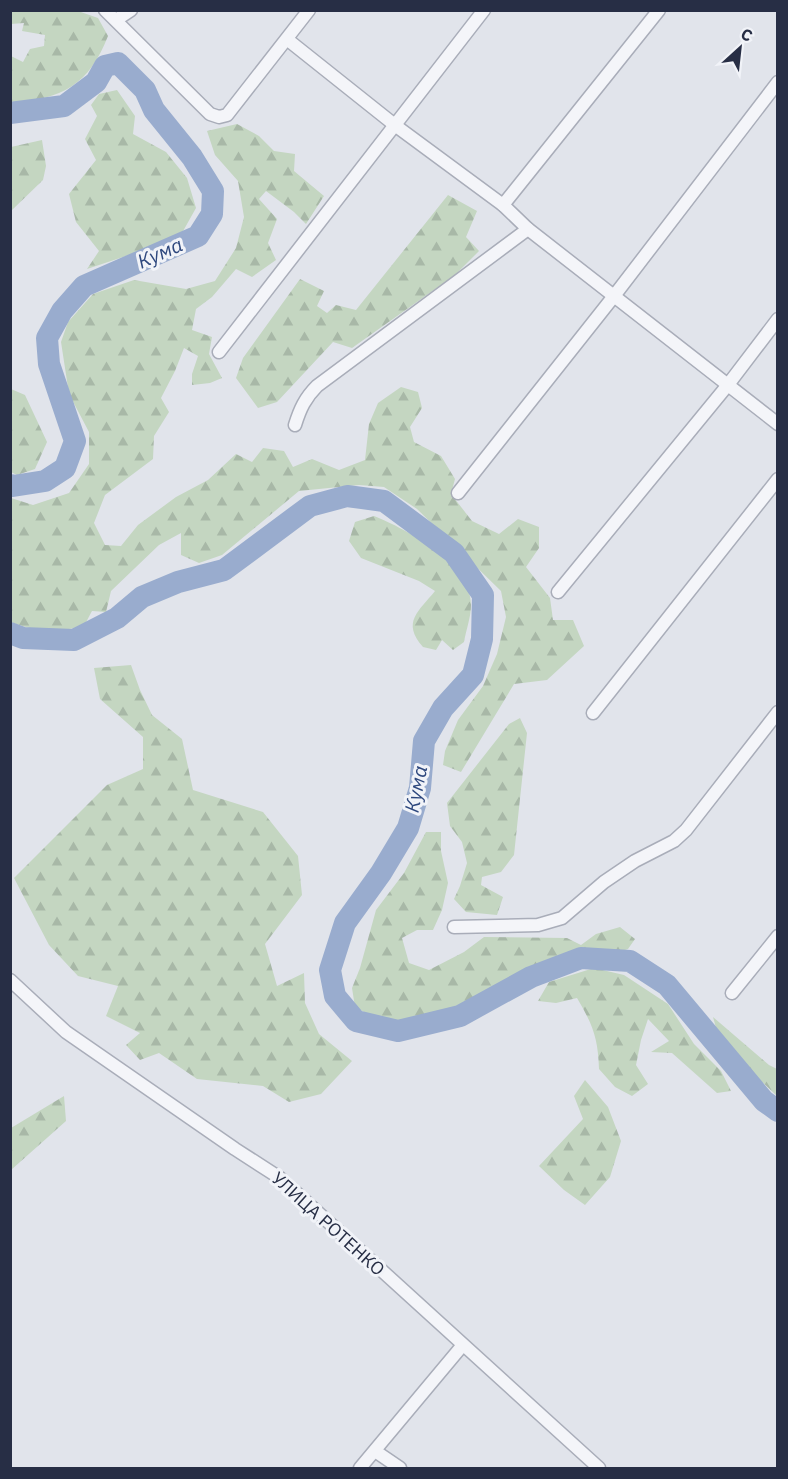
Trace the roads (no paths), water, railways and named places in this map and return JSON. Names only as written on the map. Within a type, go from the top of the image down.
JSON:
[{"type":"street","points":[[105,10],[210,114],[219,117],[227,115],[288,40],[309,10]]},
{"type":"street","points":[[116,20],[130,10]]},
{"type":"street","points":[[219,352],[484,10]]},
{"type":"street","points":[[502,206],[659,10]]},
{"type":"street","points":[[288,40],[777,424]]},
{"type":"street","points":[[458,493],[614,296],[777,82]]},
{"type":"street","points":[[295,425],[301,406],[317,386],[528,229]]},
{"type":"street","points":[[558,592],[727,386],[777,319]]},
{"type":"street","points":[[593,713],[777,479]]},
{"type":"street","points":[[454,927],[538,925],[562,918],[604,882],[635,861],[674,841],[686,830],[777,712]]},
{"type":"street","points":[[732,993],[777,936]]},
{"type":"street","name":"УЛИЦА РОТЕНКО","points":[[10,980],[66,1032],[280,1178],[462,1346],[599,1468]]},
{"type":"street","points":[[360,1468],[462,1346]]},
{"type":"street","points":[[375,1451],[400,1468]]},
{"type":"waterway","name":"Кума","points":[[10,113],[64,106],[96,82],[105,66],[118,63],[145,90],[154,110],[192,157],[213,191],[212,214],[198,236],[84,286],[62,311],[47,338],[49,364],[75,441],[65,468],[45,481],[10,485]]},
{"type":"waterway","name":"Кума","points":[[10,633],[23,638],[74,640],[117,618],[142,597],[178,582],[224,570],[310,506],[347,496],[384,501],[454,553],[483,595],[482,639],[473,675],[443,708],[424,741],[420,788],[408,828],[381,873],[345,923],[330,970],[335,996],[356,1021],[398,1031],[460,1016],[531,977],[581,958],[630,961],[667,985],[764,1101],[778,1111]]}]
